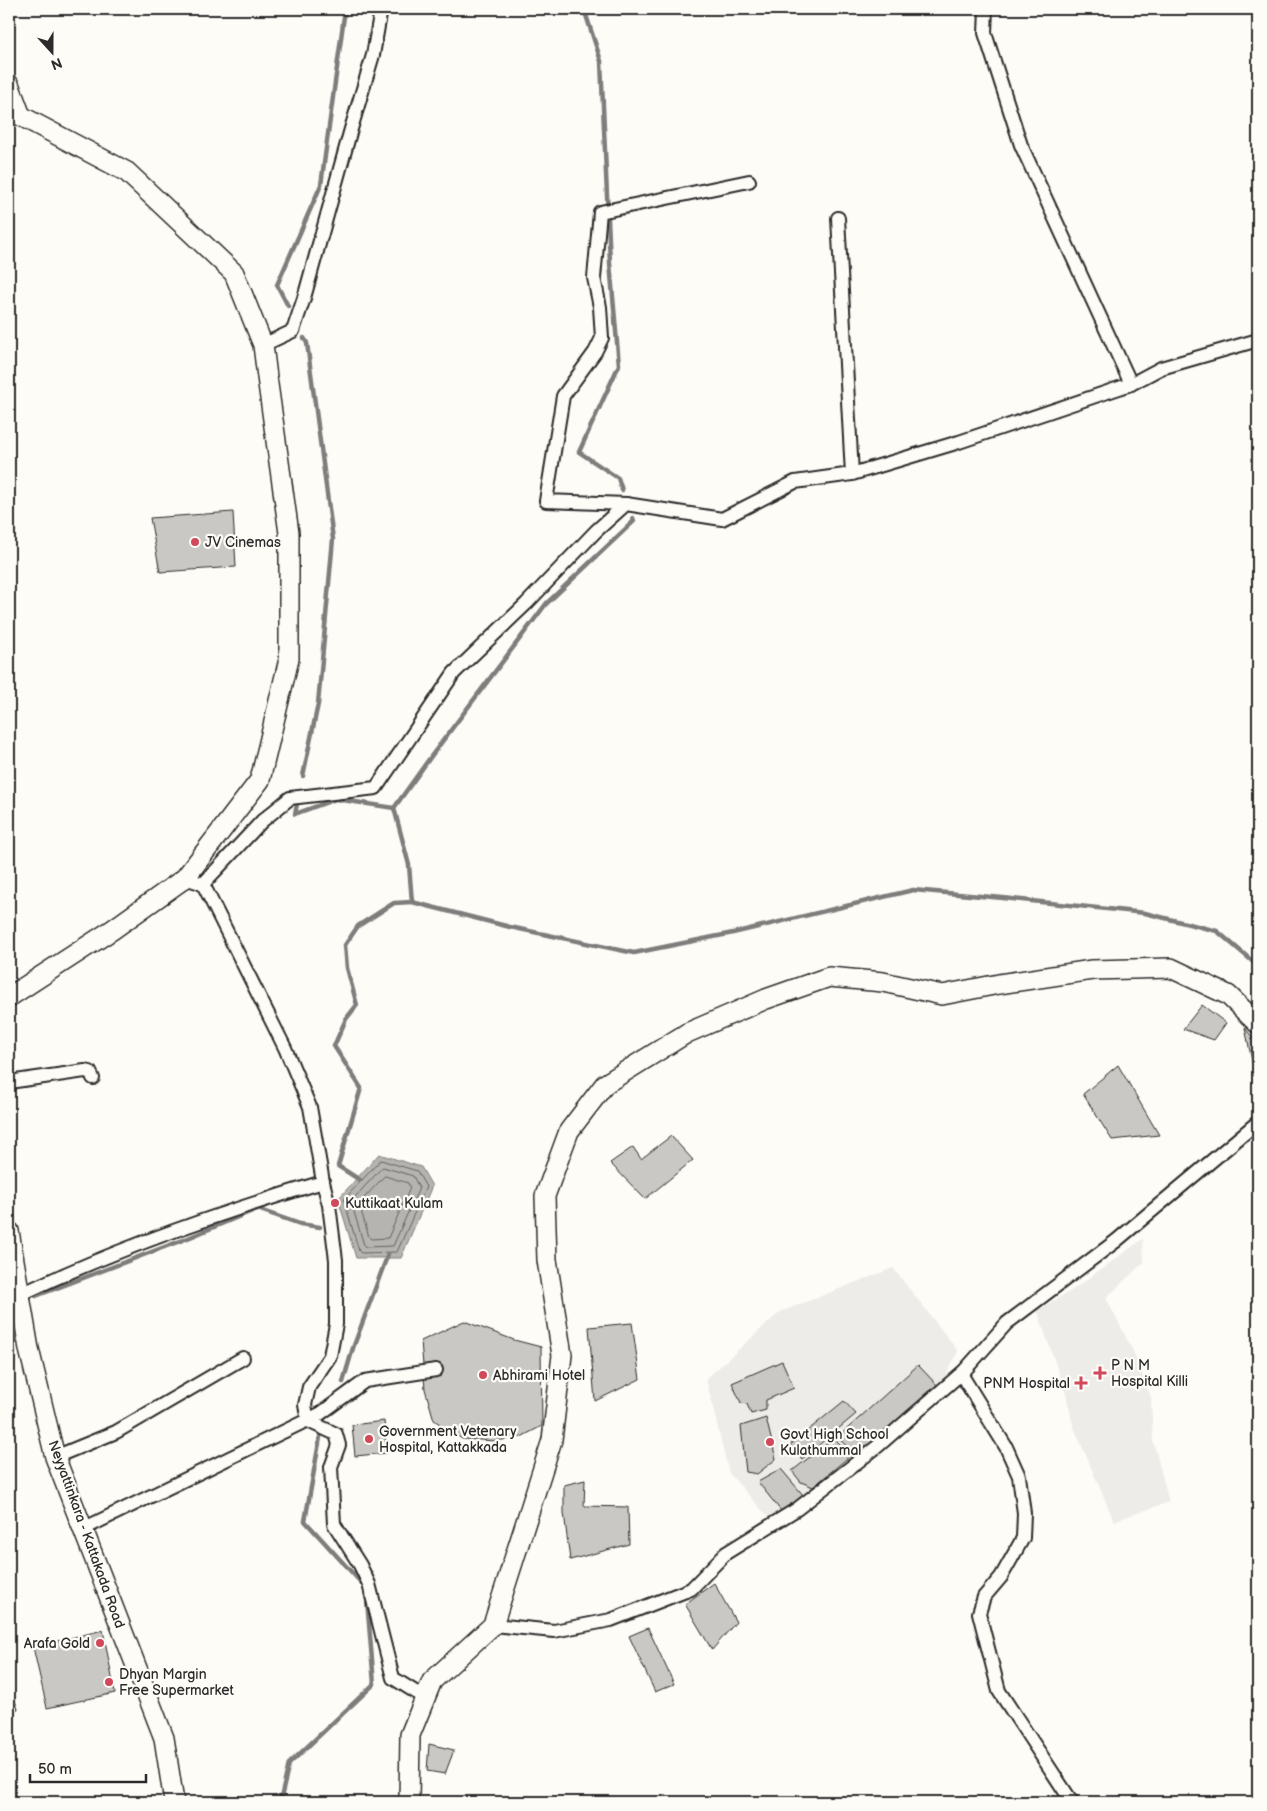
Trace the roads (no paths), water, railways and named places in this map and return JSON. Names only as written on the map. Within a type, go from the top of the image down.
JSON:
[{"type":"main road","points":[[9,84],[15,116],[127,172],[234,273],[263,345],[289,533],[289,659],[260,780],[185,878],[112,930],[9,997]]},
{"type":"main road","points":[[409,1802],[410,1734],[432,1681],[493,1625],[552,1440],[562,1355],[547,1260],[545,1196],[569,1132],[605,1084],[687,1034],[766,999],[829,977],[884,982],[942,996],[999,984],[1092,970],[1171,968],[1228,995],[1258,1024]]},
{"type":"main road","name":"Neyyattinkara - Kattakada Road","points":[[9,1231],[14,1297],[56,1457],[82,1530],[164,1738],[174,1802]]},
{"type":"street","points":[[263,345],[293,331],[299,314],[373,55],[380,15],[379,9]]},
{"type":"street","points":[[986,9],[985,33],[1020,145],[1131,384]]},
{"type":"street","points":[[748,181],[600,212],[594,278],[600,307],[602,338],[595,352],[562,396],[546,501],[626,504],[722,519],[795,482],[852,474],[959,442],[1131,384],[1161,368],[1258,340]]},
{"type":"street","points":[[838,218],[852,474]]},
{"type":"street","points":[[203,884],[262,821],[290,798],[376,788],[454,673],[526,604],[596,531],[626,504]]},
{"type":"street","points":[[185,878],[203,884],[285,1048],[310,1107],[323,1182],[329,1205],[336,1260],[336,1324],[330,1356],[309,1387],[305,1404],[308,1420]]},
{"type":"street","points":[[9,1082],[85,1071],[90,1072],[93,1078]]},
{"type":"street","points":[[493,1625],[554,1630],[611,1620],[691,1589],[726,1553],[797,1509],[878,1446],[961,1374],[1007,1323],[1116,1242],[1258,1122]]},
{"type":"street","points":[[14,1297],[83,1266],[245,1206],[323,1182]]},
{"type":"street","points":[[56,1457],[116,1432],[243,1358]]},
{"type":"street","points":[[82,1530],[320,1414],[365,1381],[436,1370]]},
{"type":"street","points":[[961,1374],[1006,1447],[1019,1476],[1024,1513],[1023,1538],[1001,1577],[984,1597],[979,1613],[999,1691],[1072,1802]]},
{"type":"street","points":[[308,1420],[336,1434],[339,1445],[331,1466],[334,1524],[360,1565],[369,1584],[393,1678],[425,1698]]},
{"type":"water","points":[[379,1154],[421,1167],[432,1186],[401,1258],[356,1258],[338,1199]]},
{"type":"waterway","points":[[288,306],[277,285],[321,185],[345,9]]},
{"type":"waterway","points":[[584,9],[601,61],[610,263],[619,365],[579,452],[618,478],[622,490]]},
{"type":"waterway","points":[[303,776],[318,704],[333,539],[307,343],[304,338]]},
{"type":"waterway","points":[[360,1180],[338,1166],[361,1088],[334,1046],[346,1019],[357,1005],[347,968],[345,945],[358,926],[394,903],[412,902],[409,865],[394,808],[546,604],[634,521],[633,518]]},
{"type":"waterway","points":[[297,804],[295,814],[336,799],[394,808]]},
{"type":"waterway","points":[[412,902],[510,927],[634,953],[733,933],[913,890],[1145,913],[1217,931],[1258,966]]},
{"type":"waterway","points":[[36,1296],[188,1238],[257,1209],[300,1224],[320,1227]]},
{"type":"waterway","points":[[343,1382],[353,1348],[388,1254]]},
{"type":"waterway","points":[[280,1802],[289,1764],[374,1684],[366,1588],[305,1521],[320,1437]]},
{"type":"place","name":"JV Cinemas","points":[[195,542]]},
{"type":"place","name":"Kuttikaat Kulam","points":[[335,1203]]},
{"type":"place","name":"P N M Hospital Killi","points":[[1100,1373]]},
{"type":"place","name":"Abhirami Hotel","points":[[483,1375]]},
{"type":"place","name":"PNM Hospital","points":[[1081,1383]]},
{"type":"place","name":"Government Vetenary Hospital, Kattakkada","points":[[369,1439]]},
{"type":"place","name":"Govt High School Kulathummal","points":[[770,1442]]},
{"type":"place","name":"Arafa Gold","points":[[100,1643]]},
{"type":"place","name":"Dhyan Margin Free Supermarket","points":[[109,1682]]}]
